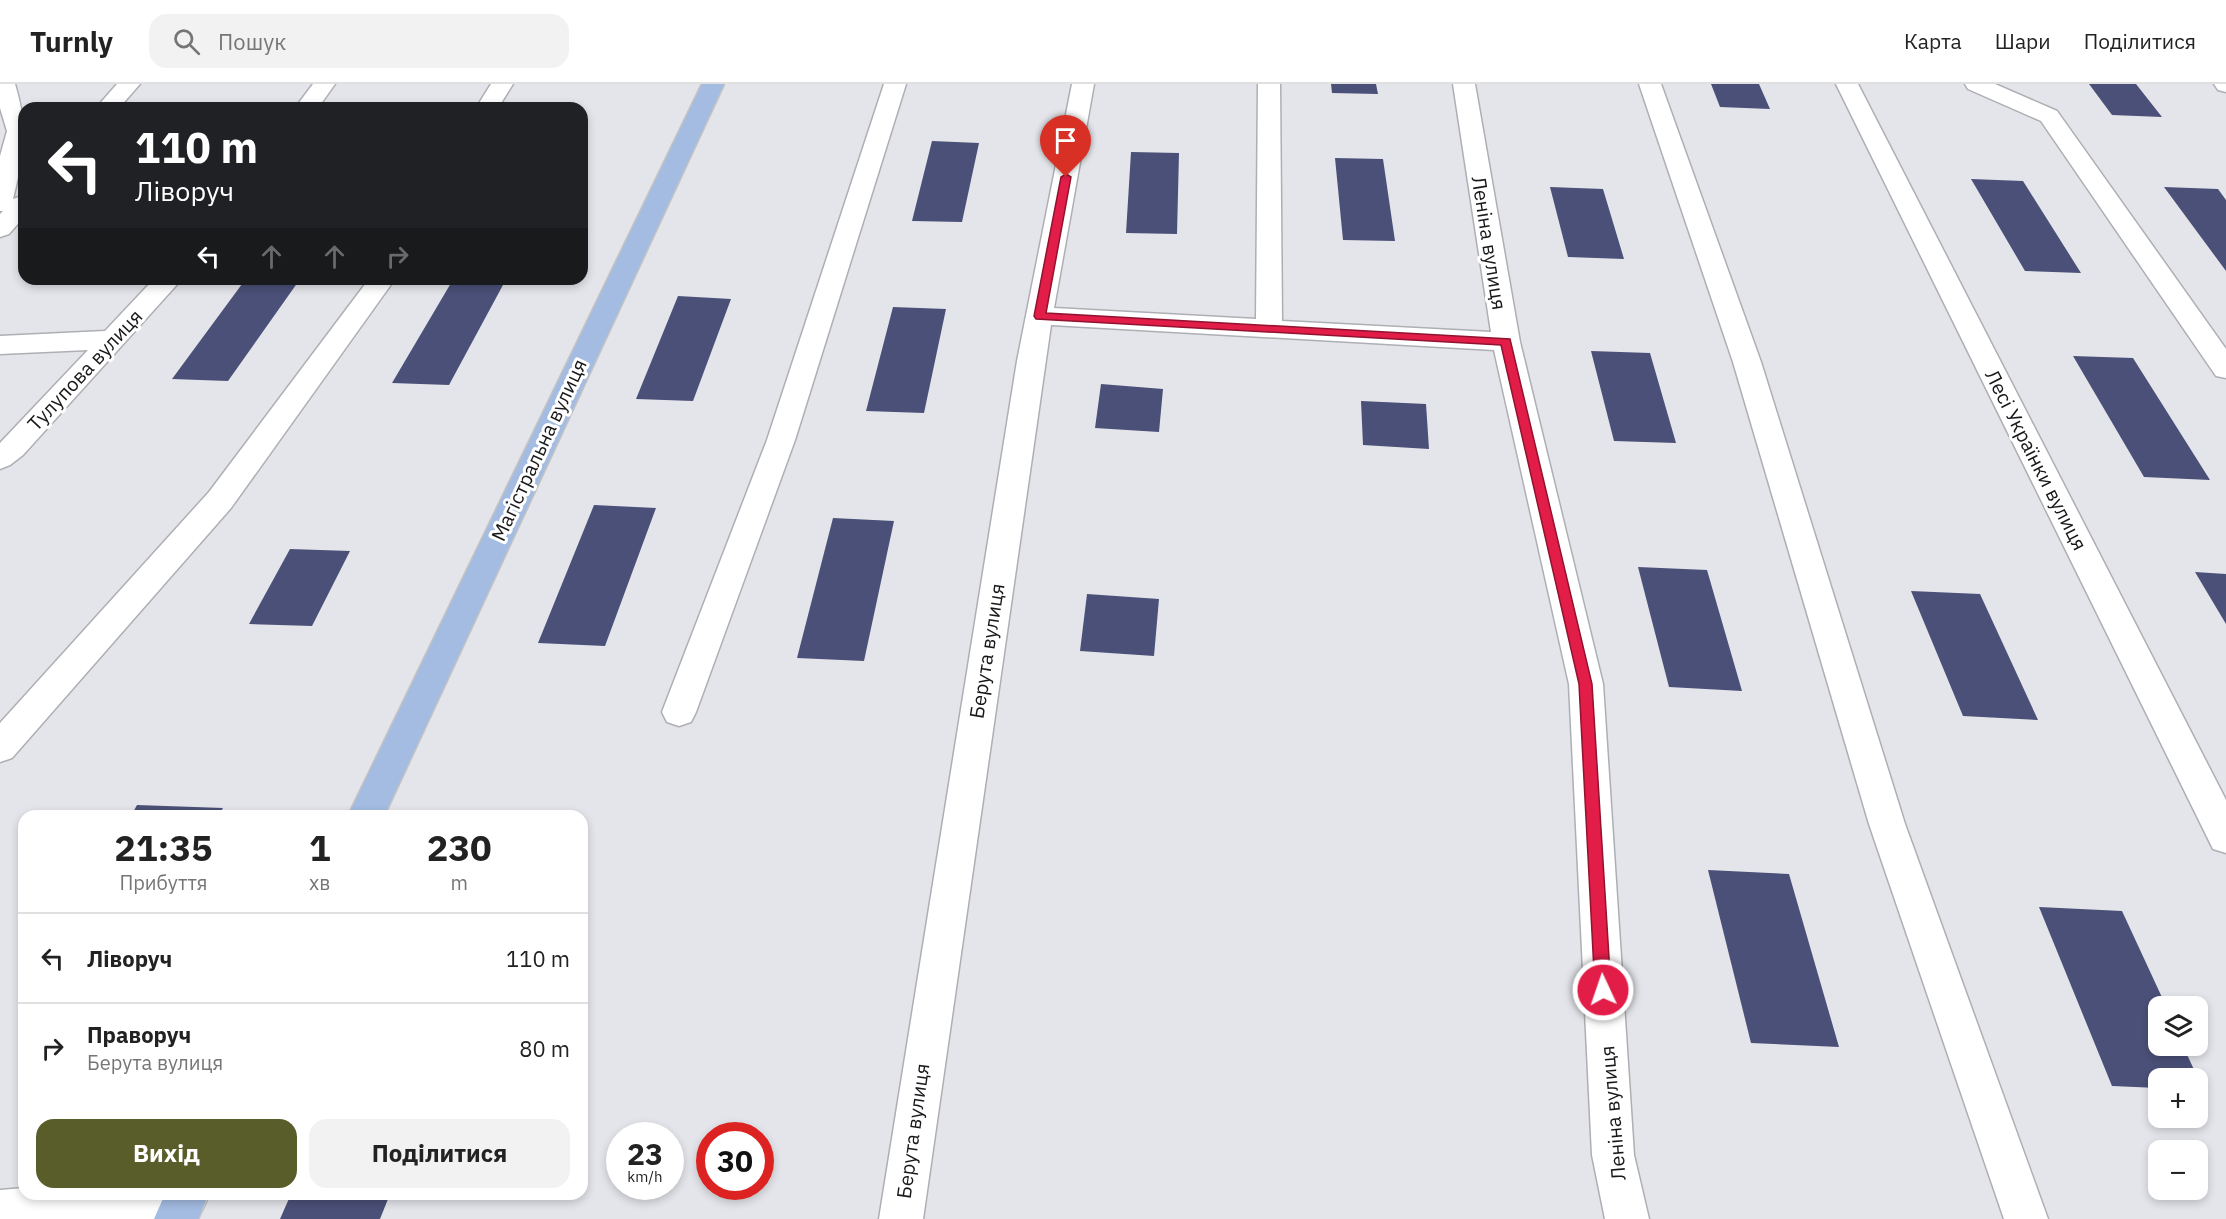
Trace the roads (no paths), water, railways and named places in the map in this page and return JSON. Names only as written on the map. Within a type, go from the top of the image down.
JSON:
[{"type":"main road","name":"Магістральна вулиця","points":[[369,810],[713,84]]},
{"type":"street","points":[[0,204],[18,131],[4,84]]},
{"type":"street","points":[[112,102],[129,84]]},
{"type":"street","points":[[310,102],[324,84]]},
{"type":"street","points":[[491,102],[502,84]]},
{"type":"street","points":[[679,712],[781,440],[895,84]]},
{"type":"street","name":"Берута вулиця","points":[[901,1219],[1031,361],[1083,84]]},
{"type":"street","points":[[1269,84],[1269,328]]},
{"type":"street","name":"Леніна вулиця","points":[[1464,84],[1506,342],[1586,684],[1613,1155],[1627,1219]]},
{"type":"street","points":[[1650,84],[1747,362],[1887,824],[2026,1219]]},
{"type":"street","name":"Лесі Українки вулиця","points":[[1847,84],[2226,837]]},
{"type":"street","points":[[1976,84],[2049,116],[2226,369]]},
{"type":"street","points":[[0,229],[18,209]]},
{"type":"street","name":"Тулупова вулиця","points":[[0,458],[13,448],[164,285]]},
{"type":"street","points":[[0,747],[220,500],[378,285]]},
{"type":"street","points":[[1040,316],[1506,342]]},
{"type":"street","points":[[0,345],[114,340]]},
{"type":"street","points":[[0,1212],[183,1203]]}]
